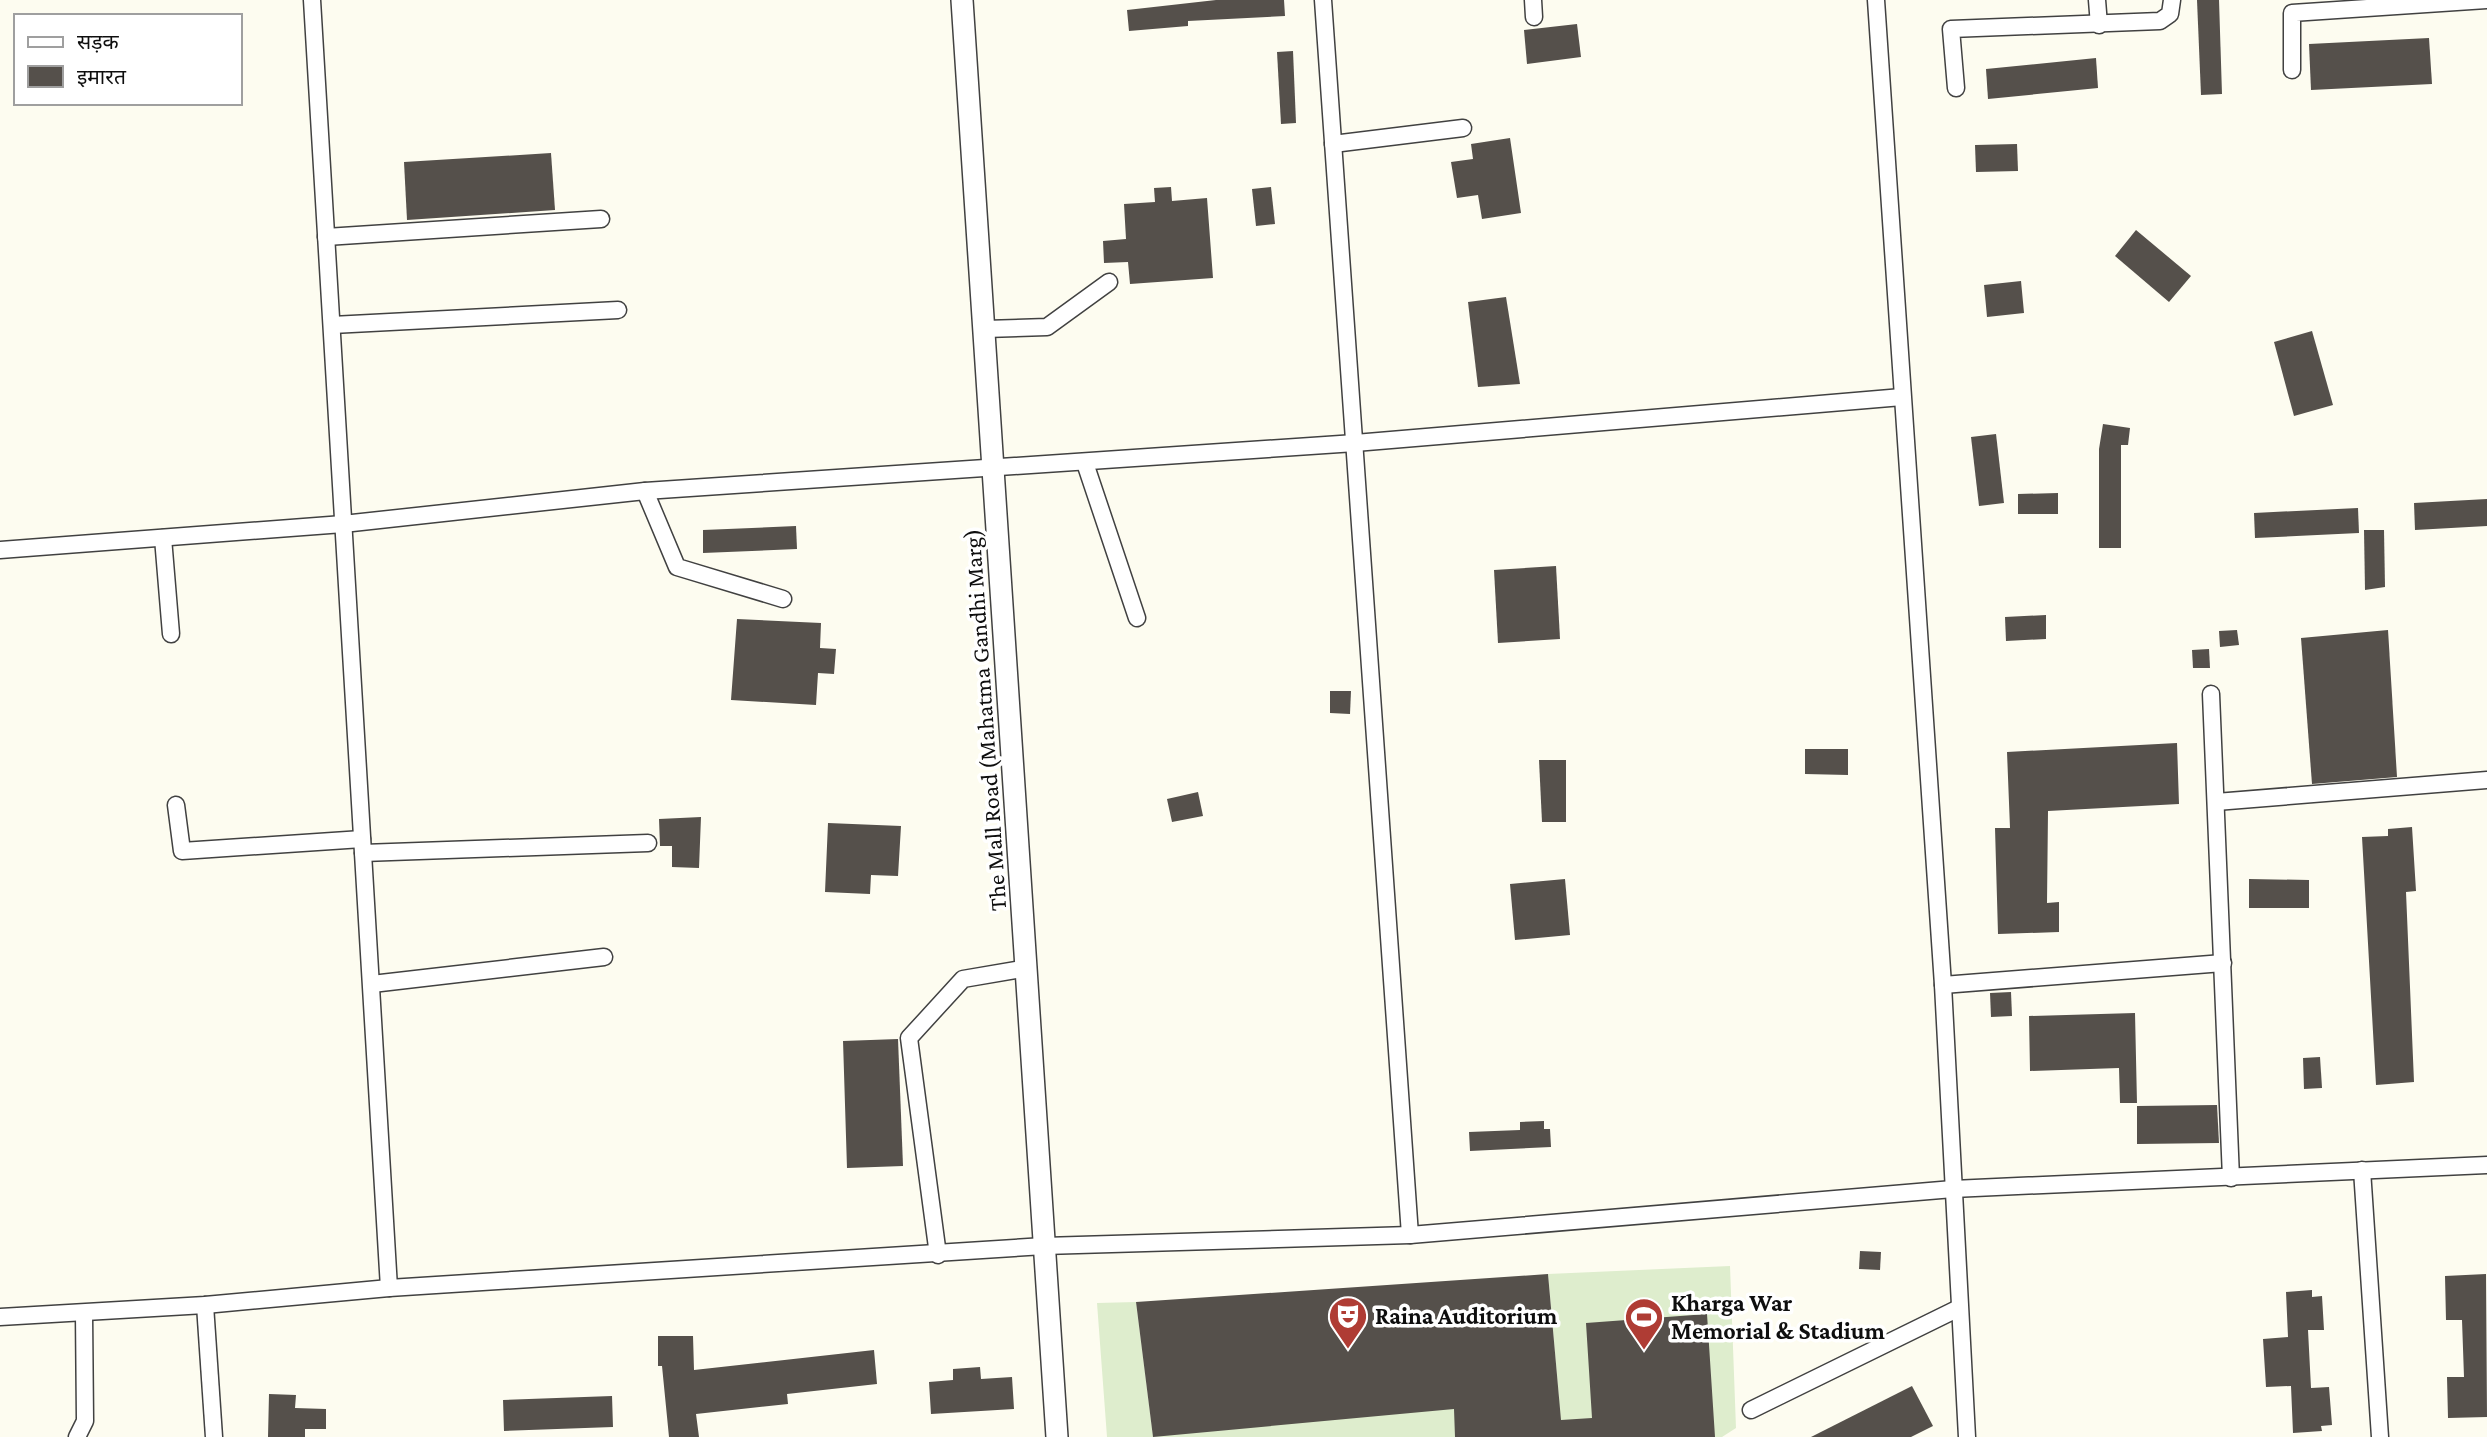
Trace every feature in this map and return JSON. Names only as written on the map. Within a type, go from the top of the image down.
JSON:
[{"type":"street","points":[[312,0],[389,1288]]},
{"type":"street","name":"The Mall Road (Mahatma Gandhi Marg)","points":[[962,0],[1057,1437]]},
{"type":"street","points":[[1323,0],[1409,1235]]},
{"type":"street","points":[[1533,0],[1534,17]]},
{"type":"street","points":[[1877,0],[1943,985],[1967,1437]]},
{"type":"street","points":[[2097,0],[2099,25]]},
{"type":"street","points":[[1956,88],[1951,29],[2160,21],[2170,15],[2172,0]]},
{"type":"street","points":[[2292,70],[2292,13],[2487,0]]},
{"type":"street","points":[[1333,144],[1464,128]]},
{"type":"street","points":[[326,237],[601,219]]},
{"type":"street","points":[[985,329],[1047,327],[1109,282]]},
{"type":"street","points":[[332,325],[618,310]]},
{"type":"street","points":[[0,550],[343,524],[645,491],[995,470],[1902,397]]},
{"type":"street","points":[[1085,463],[1137,618]]},
{"type":"street","points":[[645,491],[677,567],[783,599]]},
{"type":"street","points":[[163,538],[171,634]]},
{"type":"street","points":[[2211,694],[2231,1178]]},
{"type":"street","points":[[2216,802],[2487,780]]},
{"type":"street","points":[[176,805],[182,851],[649,843]]},
{"type":"street","points":[[372,984],[604,957]]},
{"type":"street","points":[[1943,985],[2222,963]]},
{"type":"street","points":[[938,1255],[909,1038],[963,979],[1028,968]]},
{"type":"street","points":[[0,1317],[205,1305],[389,1288],[1044,1247],[1409,1235],[1953,1189],[2487,1165]]},
{"type":"street","points":[[2362,1170],[2380,1437]]},
{"type":"street","points":[[205,1305],[214,1437]]},
{"type":"street","points":[[1751,1410],[1959,1308]]},
{"type":"street","points":[[77,1437],[85,1421],[83,1314]]},
{"type":"green space","name":"Kharga War Memorial & Stadium","points":[[1730,1266],[1736,1428],[1722,1437],[1107,1437],[1097,1303],[1136,1302],[1153,1436],[1559,1398],[1548,1274]]},
{"type":"building","points":[[1216,0],[1284,0],[1285,16],[1188,21],[1188,26],[1129,31],[1127,10]]},
{"type":"building","points":[[2197,0],[2219,0],[2222,94],[2201,95]]},
{"type":"building","points":[[1577,24],[1581,57],[1527,64],[1524,30]]},
{"type":"building","points":[[2429,38],[2432,84],[2311,90],[2309,44]]},
{"type":"building","points":[[1293,51],[1296,123],[1281,124],[1277,52]]},
{"type":"building","points":[[2096,58],[2098,88],[1988,99],[1986,69]]},
{"type":"building","points":[[1510,138],[1521,213],[1482,219],[1478,195],[1457,198],[1451,162],[1473,159],[1471,144]]},
{"type":"building","points":[[2017,144],[2018,171],[1976,172],[1975,145]]},
{"type":"building","points":[[551,153],[555,210],[407,220],[404,162]]},
{"type":"building","points":[[1171,187],[1172,201],[1207,198],[1213,278],[1130,284],[1128,262],[1104,263],[1103,241],[1126,239],[1124,204],[1155,202],[1154,188]]},
{"type":"building","points":[[1271,187],[1275,224],[1256,226],[1252,189]]},
{"type":"building","points":[[2136,230],[2191,276],[2169,302],[2115,256]]},
{"type":"building","points":[[2021,281],[2024,313],[1987,317],[1984,285]]},
{"type":"building","points":[[1506,297],[1520,384],[1478,387],[1468,302]]},
{"type":"building","points":[[2312,331],[2333,405],[2294,416],[2274,342]]},
{"type":"building","points":[[2103,424],[2130,428],[2128,445],[2121,445],[2121,548],[2099,548],[2099,449]]},
{"type":"building","points":[[1996,434],[2004,503],[1979,506],[1971,437]]},
{"type":"building","points":[[2058,493],[2058,514],[2018,514],[2018,494]]},
{"type":"building","points":[[2487,499],[2487,526],[2415,530],[2414,503]]},
{"type":"building","points":[[2358,508],[2359,533],[2255,538],[2254,513]]},
{"type":"building","points":[[796,526],[797,549],[703,553],[703,530]]},
{"type":"building","points":[[2364,530],[2384,530],[2385,587],[2365,590]]},
{"type":"building","points":[[1556,566],[1560,639],[1498,643],[1494,570]]},
{"type":"building","points":[[2046,615],[2046,639],[2006,641],[2005,617]]},
{"type":"building","points":[[737,619],[821,623],[820,648],[836,649],[834,674],[818,673],[816,705],[731,700]]},
{"type":"building","points":[[2237,630],[2239,645],[2220,647],[2219,631]]},
{"type":"building","points":[[2388,630],[2397,777],[2312,784],[2301,638]]},
{"type":"building","points":[[2209,649],[2210,668],[2193,668],[2192,650]]},
{"type":"building","points":[[1330,691],[1351,691],[1350,714],[1330,713]]},
{"type":"building","points":[[2177,743],[2179,804],[2048,811],[2047,903],[2059,902],[2059,932],[1998,934],[1995,828],[2010,828],[2007,752]]},
{"type":"building","points":[[1805,749],[1848,749],[1848,775],[1805,774]]},
{"type":"building","points":[[1539,760],[1566,760],[1566,822],[1542,822]]},
{"type":"building","points":[[1198,792],[1203,816],[1172,822],[1167,799]]},
{"type":"building","points":[[701,817],[699,868],[672,867],[672,846],[660,846],[659,819]]},
{"type":"building","points":[[828,823],[901,826],[898,876],[871,875],[870,894],[825,892]]},
{"type":"building","points":[[2412,827],[2416,891],[2406,892],[2414,1082],[2376,1085],[2362,837],[2388,836],[2388,829]]},
{"type":"building","points":[[1565,879],[1570,935],[1515,940],[1510,884]]},
{"type":"building","points":[[2249,879],[2309,880],[2309,908],[2249,908]]},
{"type":"building","points":[[2011,992],[2012,1016],[1991,1017],[1990,993]]},
{"type":"building","points":[[2135,1013],[2137,1103],[2120,1103],[2119,1068],[2030,1071],[2029,1016]]},
{"type":"building","points":[[898,1039],[903,1166],[847,1168],[843,1041]]},
{"type":"building","points":[[2320,1057],[2322,1088],[2304,1089],[2303,1058]]},
{"type":"building","points":[[2217,1105],[2219,1143],[2137,1144],[2137,1106]]},
{"type":"building","points":[[1544,1121],[1544,1129],[1550,1129],[1551,1147],[1470,1151],[1469,1132],[1520,1130],[1520,1122]]},
{"type":"building","points":[[1860,1251],[1881,1252],[1880,1270],[1859,1269]]},
{"type":"building","name":"Raina Auditorium","points":[[1548,1274],[1561,1420],[1592,1418],[1586,1323],[1707,1314],[1715,1437],[1455,1437],[1454,1409],[1153,1437],[1136,1302]]},
{"type":"building","points":[[2486,1274],[2487,1417],[2448,1418],[2447,1377],[2464,1377],[2462,1320],[2446,1320],[2445,1276]]},
{"type":"building","points":[[2312,1290],[2312,1297],[2322,1296],[2324,1330],[2308,1330],[2311,1388],[2329,1387],[2332,1425],[2321,1426],[2322,1431],[2293,1433],[2291,1386],[2266,1387],[2263,1339],[2288,1337],[2286,1292]]},
{"type":"building","points":[[658,1336],[693,1336],[694,1370],[874,1350],[877,1384],[787,1394],[788,1404],[696,1414],[699,1437],[669,1437],[662,1366],[658,1366]]},
{"type":"building","points":[[980,1367],[981,1379],[1012,1377],[1014,1409],[931,1414],[929,1382],[953,1380],[953,1369]]},
{"type":"building","points":[[1912,1386],[1933,1426],[1911,1437],[1811,1437]]},
{"type":"building","points":[[269,1394],[296,1395],[295,1408],[326,1409],[326,1429],[305,1429],[305,1437],[268,1437]]},
{"type":"building","points":[[612,1396],[613,1427],[504,1431],[503,1400]]},
{"type":"place","name":"Raina Auditorium","points":[[1348,1350]]},
{"type":"place","name":"Kharga War Memorial & Stadium","points":[[1644,1351]]}]
